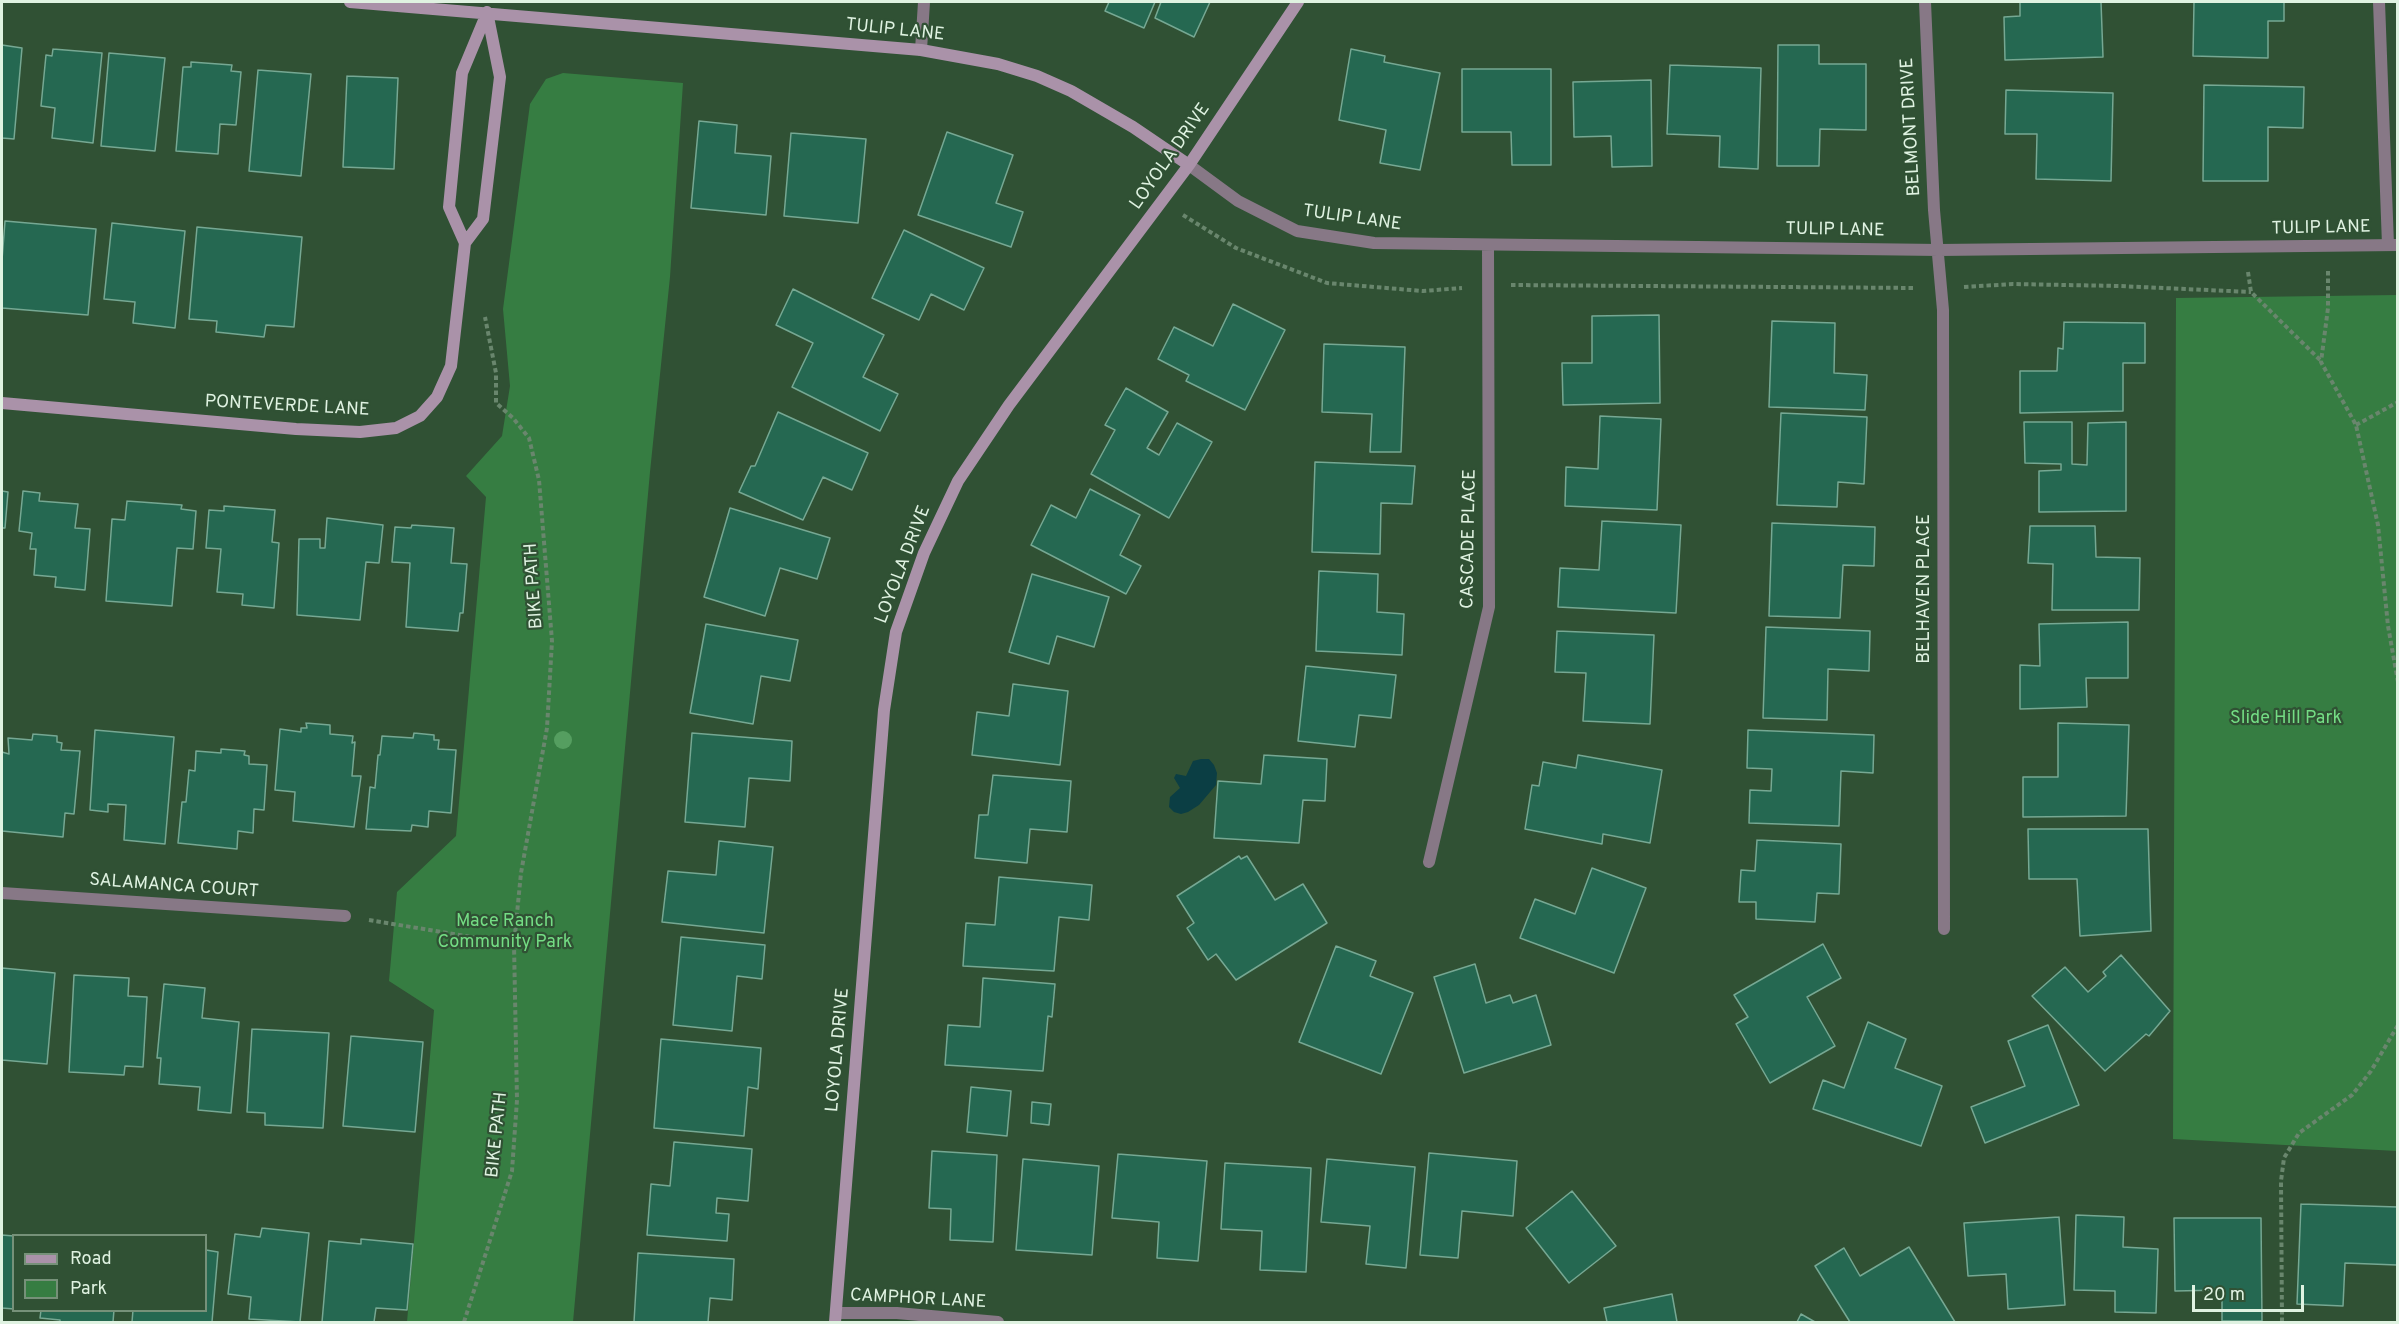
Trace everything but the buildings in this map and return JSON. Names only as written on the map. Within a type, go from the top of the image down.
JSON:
[{"type":"street","name":"TULIP LANE","points":[[350,2],[488,7],[921,50],[998,64],[1063,87],[1133,127],[1238,201],[1297,231],[1374,243],[1939,250],[2393,245]]},
{"type":"street","points":[[921,50],[924,2]]},
{"type":"street","name":"LOYOLA DRIVE","points":[[835,1318],[884,710],[896,632],[924,553],[958,481],[1009,405],[1189,165],[1298,2]]},
{"type":"street","name":"BELMONT DRIVE","points":[[1925,2],[1934,210],[1939,250]]},
{"type":"street","points":[[2379,2],[2393,245]]},
{"type":"street","points":[[488,7],[500,77],[483,219],[465,243],[449,207],[462,73],[488,7]]},
{"type":"street","name":"PONTEVERDE LANE","points":[[2,403],[296,429],[360,432],[396,428],[420,416],[437,397],[451,366],[465,243]]},
{"type":"street","name":"CASCADE PLACE","points":[[1429,862],[1489,607],[1490,285],[1488,246]]},
{"type":"street","name":"BELHAVEN PLACE","points":[[1939,250],[1942,287],[1944,929]]},
{"type":"street","name":"SALAMANCA COURT","points":[[2,893],[345,916]]},
{"type":"street","name":"CAMPHOR LANE","points":[[835,1318],[897,1313],[998,1323]]},
{"type":"path","points":[[1162,203],[1236,248],[1327,283],[1423,291],[1490,285],[1879,289],[2013,284],[2251,292]]},
{"type":"path","points":[[2321,362],[2328,308],[2328,246]]},
{"type":"path","points":[[2244,248],[2251,292],[2321,362],[2356,425],[2378,525],[2388,626],[2397,682]]},
{"type":"path","name":"BIKE PATH","points":[[464,1323],[512,1171],[517,1100],[514,944],[521,873],[548,728],[552,641],[539,480],[528,438],[513,418],[496,403],[496,373],[484,311]]},
{"type":"path","points":[[2356,425],[2397,402]]},
{"type":"path","points":[[345,916],[514,944]]},
{"type":"path","points":[[2282,1323],[2281,1181],[2284,1158],[2300,1133],[2352,1095],[2371,1071],[2397,1025]]},
{"type":"green space","name":"Mace Ranch Community Park","points":[[563,73],[683,83],[670,277],[650,472],[573,1322],[407,1322],[434,1010],[389,981],[397,892],[456,836],[486,497],[466,476],[502,436],[510,386],[503,309],[530,104],[546,79]]},
{"type":"green space","name":"Slide Hill Park","points":[[2397,295],[2397,1151],[2173,1139],[2176,298]]},
{"type":"water","points":[[1209,759],[1214,765],[1217,773],[1216,785],[1199,805],[1181,814],[1174,812],[1169,807],[1170,797],[1180,788],[1174,778],[1176,774],[1186,776],[1193,761]]}]
